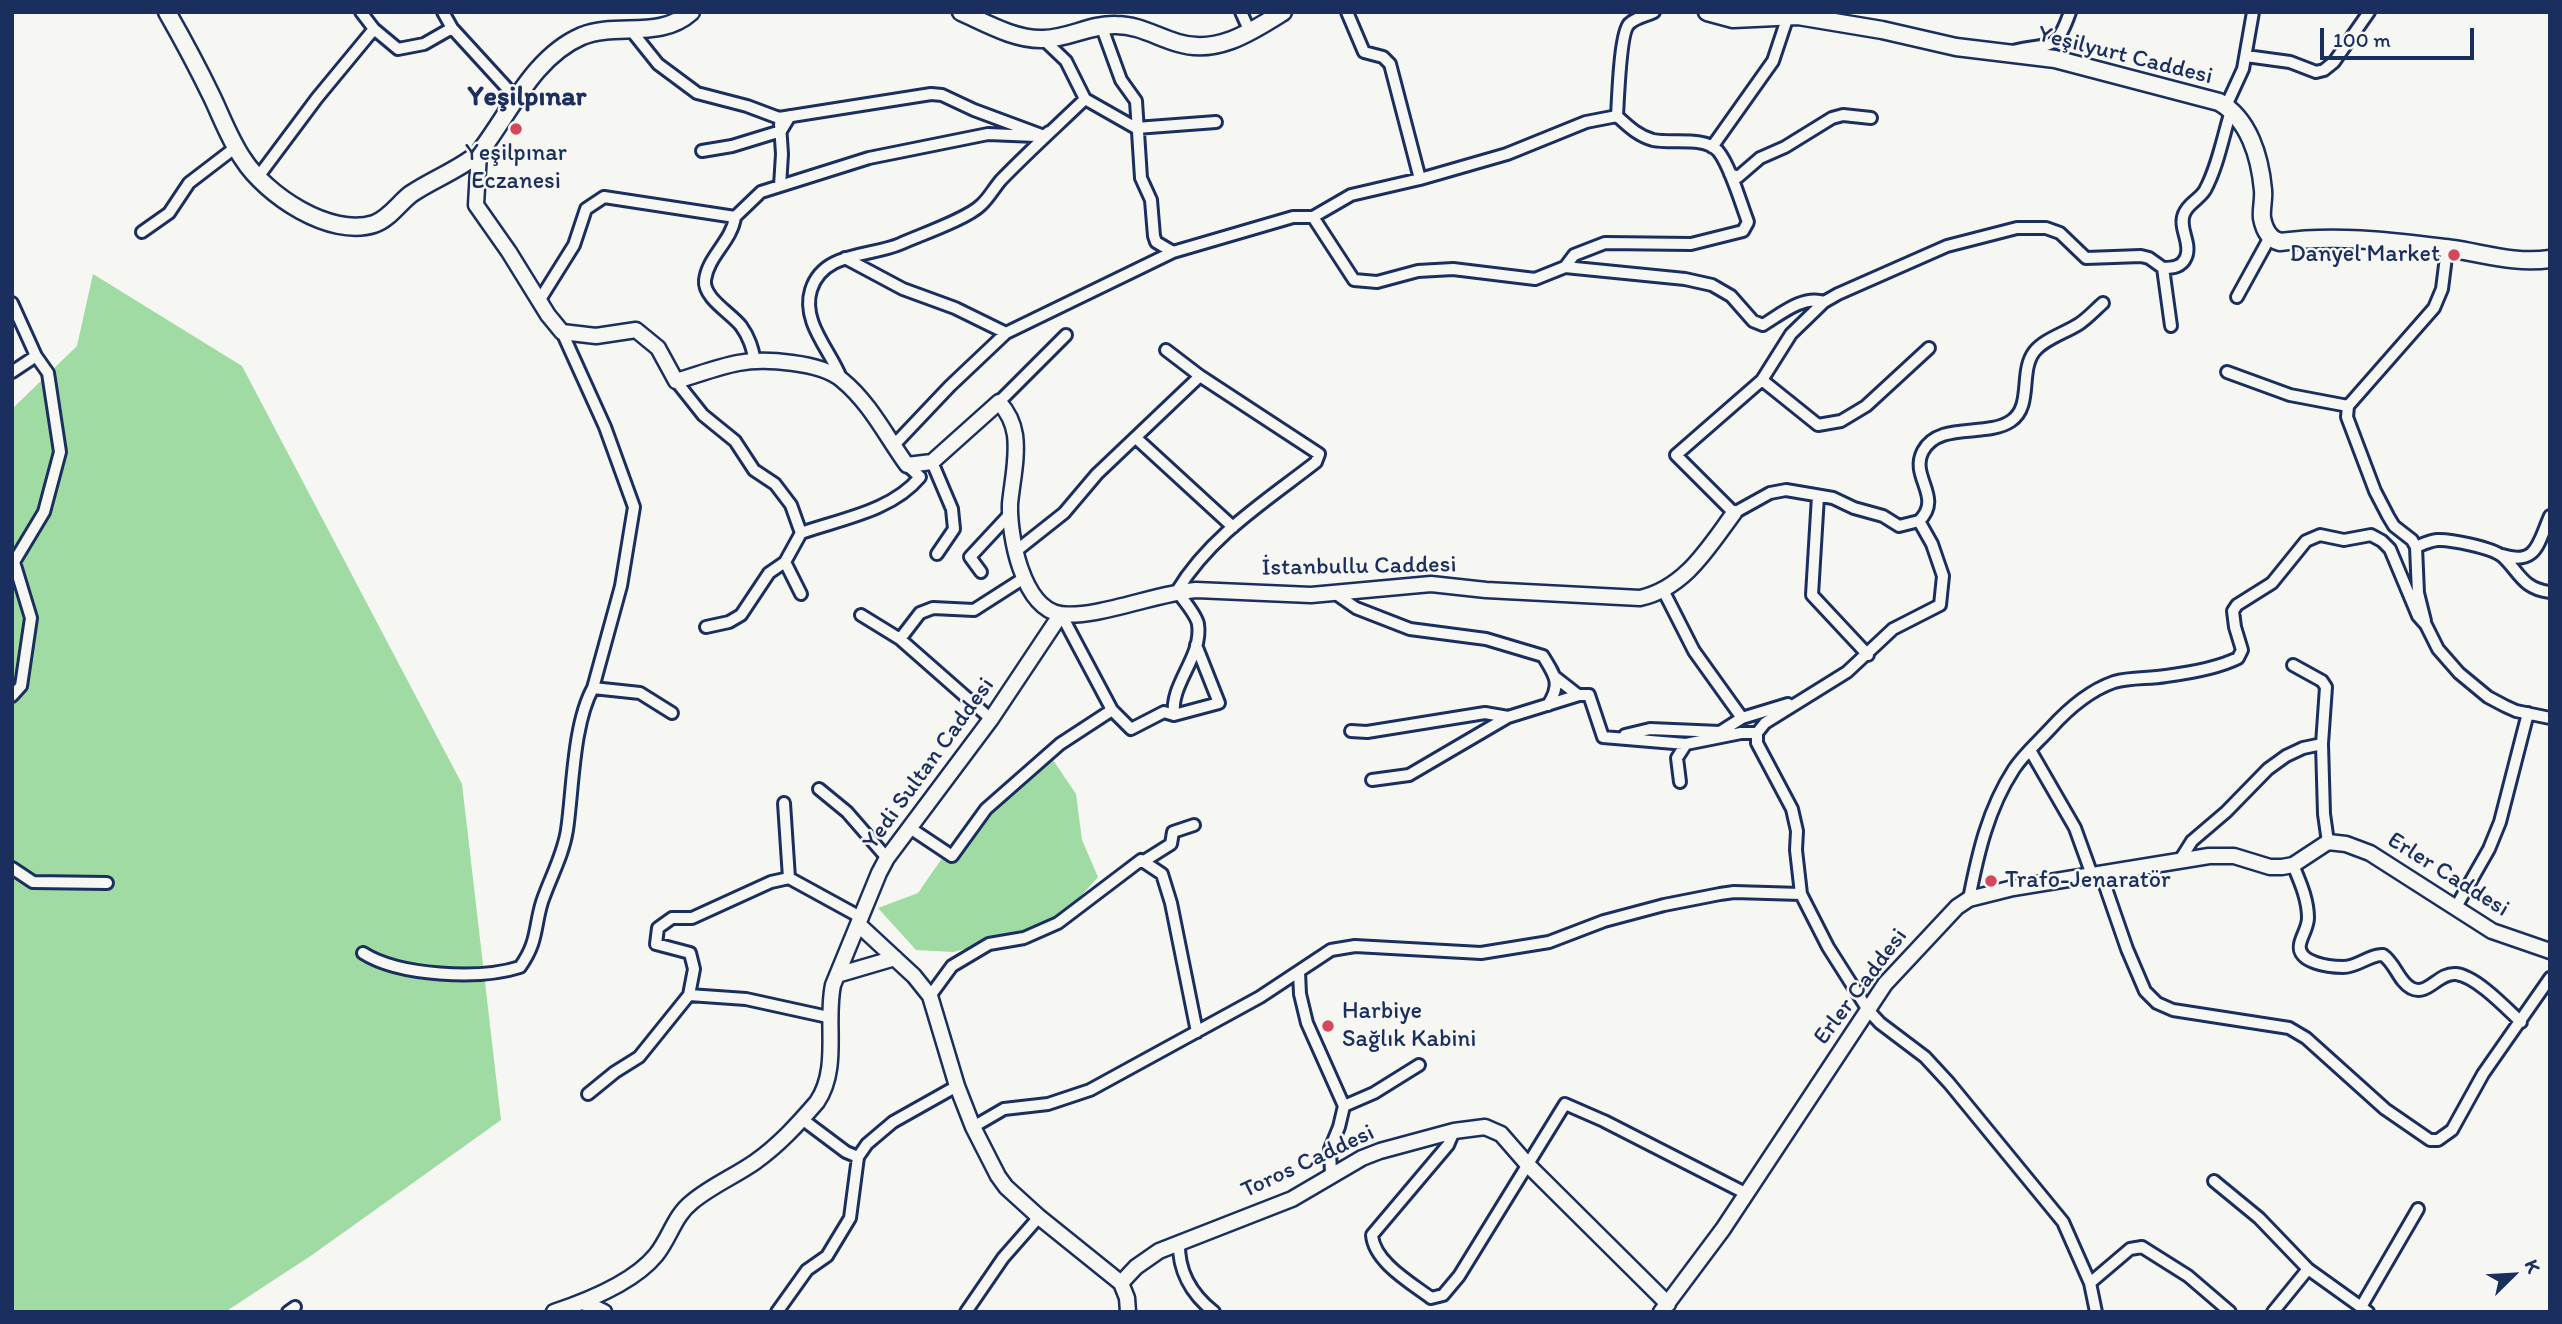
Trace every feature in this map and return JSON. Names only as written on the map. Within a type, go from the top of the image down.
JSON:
[{"type":"main road","points":[[167,12],[236,147],[258,177],[313,218],[331,224],[364,226],[387,217],[411,195],[479,153],[536,72],[568,44],[593,33],[664,27],[691,12]]},
{"type":"main road","points":[[963,12],[1018,35],[1044,40],[1101,25],[1132,26],[1197,47],[1221,44],[1250,32],[1283,12]]},
{"type":"main road","name":"Yeşilyurt Caddesi","points":[[1707,12],[1732,19],[1788,16],[1882,30],[1956,47],[2083,64],[2206,98],[2228,108],[2242,121],[2250,136],[2263,188],[2262,218],[2270,237]]},
{"type":"main road","points":[[2270,237],[2280,242],[2320,237],[2353,238],[2447,249],[2510,260],[2550,259]]},
{"type":"street","points":[[360,12],[374,30],[398,49],[424,44],[452,28]]},
{"type":"street","points":[[443,12],[452,28],[516,98]]},
{"type":"street","points":[[1241,12],[1250,32],[1269,12]]},
{"type":"street","points":[[1347,12],[1364,52],[1383,57],[1391,64],[1420,179]]},
{"type":"street","points":[[1617,116],[1620,64],[1626,29],[1630,23],[1654,12]]},
{"type":"street","points":[[2007,52],[2053,44],[2062,33],[2070,12]]},
{"type":"street","points":[[2103,303],[2081,323],[2035,351],[2028,363],[2021,408],[2014,419],[1988,430],[1950,434],[1931,442],[1923,450],[1920,461],[1930,504],[1927,513],[1919,521],[1899,526],[1883,516],[1854,508],[1833,498],[1786,490],[1770,493],[1734,513],[1676,455],[1762,380],[1791,334],[1824,302],[1947,246],[1996,232],[2025,227],[2046,228],[2060,233],[2086,258],[2141,256],[2163,268],[2171,268],[2185,260],[2188,252],[2181,223],[2189,205],[2204,192],[2209,181],[2228,108],[2243,69],[2253,12]]},
{"type":"street","points":[[2246,55],[2290,62],[2316,72],[2324,70],[2334,62],[2369,12]]},
{"type":"street","points":[[1713,147],[1773,61],[1788,16]]},
{"type":"street","points":[[1101,25],[1121,80],[1136,101],[1141,178],[1151,200],[1156,243],[1173,252]]},
{"type":"street","points":[[630,29],[658,64],[697,93],[785,117],[931,94],[942,95],[1044,136]]},
{"type":"street","points":[[258,177],[317,98],[374,30]]},
{"type":"street","points":[[1044,40],[1066,61],[1085,99],[1136,128],[1216,122]]},
{"type":"street","points":[[706,627],[729,622],[741,615],[769,573],[785,562],[801,533],[877,508],[908,491],[920,477],[907,465],[895,444],[864,403],[841,378],[821,342],[809,312],[810,293],[817,277],[845,258],[886,250],[980,206],[999,182],[1085,99]]},
{"type":"street","points":[[1730,174],[1738,177],[1744,174],[1760,158],[1785,147],[1832,118],[1843,115],[1871,118]]},
{"type":"street","points":[[895,444],[950,386],[1006,333],[1173,252],[1293,217],[1313,217],[1350,195],[1420,179],[1507,154],[1586,122],[1617,116]]},
{"type":"street","points":[[1313,217],[1354,281],[1377,282],[1418,271],[1452,269],[1535,279],[1564,267],[1574,255],[1605,243],[1691,244],[1743,231],[1748,222],[1719,152],[1713,147],[1687,142],[1654,140],[1637,133],[1617,116]]},
{"type":"street","points":[[780,186],[780,131],[785,117]]},
{"type":"street","points":[[755,360],[750,339],[706,291],[705,281],[710,263],[734,227],[735,217],[761,192],[869,158],[988,134],[1044,136],[1057,126]]},
{"type":"street","points":[[702,151],[732,146],[780,131]]},
{"type":"street","points":[[142,232],[169,213],[189,183],[236,147]]},
{"type":"street","points":[[363,953],[376,961],[449,974],[482,975],[520,967],[528,957],[536,935],[541,903],[555,872],[566,833],[574,763],[587,699],[593,688],[621,586],[634,507],[606,427],[562,332],[538,301],[509,252],[475,205],[479,153]]},
{"type":"street","points":[[538,301],[574,245],[586,209],[604,197],[735,217]]},
{"type":"street","points":[[2237,297],[2270,237]]},
{"type":"street","points":[[2426,625],[2418,593],[2416,547],[2412,540],[2394,526],[2375,491],[2347,417],[2348,405],[2434,308],[2442,289],[2447,249]]},
{"type":"street","points":[[845,258],[903,289],[956,308],[1006,333]]},
{"type":"street","points":[[1564,267],[1685,279],[1712,285],[1731,296],[1753,321],[1763,325],[1799,303],[1814,299],[1824,302]]},
{"type":"street","points":[[2163,268],[2171,326]]},
{"type":"street","points":[[12,303],[36,356],[48,373],[60,452],[44,512],[13,562],[31,618],[21,686],[12,696]]},
{"type":"street","points":[[562,332],[596,336],[636,330],[658,348],[676,381],[703,415],[735,441],[754,470],[775,484],[791,505],[801,533]]},
{"type":"street","points":[[907,465],[932,462],[999,402],[1066,335]]},
{"type":"street","points":[[1762,380],[1818,425],[1841,421],[1866,406],[1929,348]]},
{"type":"street","points":[[1166,350],[1200,376],[1318,454],[1316,462],[1233,527],[1197,560],[1177,591],[1198,623],[1196,645],[1173,702],[1174,715]]},
{"type":"street","points":[[13,371],[36,356]]},
{"type":"street","points":[[676,381],[755,360],[812,366],[841,378]]},
{"type":"street","points":[[2227,372],[2290,395],[2348,405]]},
{"type":"street","points":[[1017,551],[1064,513],[1097,474],[1200,376]]},
{"type":"street","points":[[999,402],[1007,412],[1015,435],[1010,514],[1024,578],[1043,607],[1061,614],[1112,710],[1131,729],[1164,712],[1174,715],[1219,703],[1196,645]]},
{"type":"street","points":[[1136,438],[1233,527]]},
{"type":"street","points":[[932,462],[952,509],[954,529],[937,554]]},
{"type":"street","points":[[1818,496],[1812,595],[1868,655]]},
{"type":"street","name":"İstanbullu Caddesi","points":[[1061,614],[1106,608],[1177,591],[1336,594],[1431,584],[1486,590],[1629,598],[1653,595],[1682,578],[1692,568],[1734,513]]},
{"type":"street","points":[[981,572],[970,557],[1010,514]]},
{"type":"street","points":[[2416,547],[2427,542],[2447,540],[2524,559],[2532,553],[2550,516]]},
{"type":"street","points":[[1919,521],[1932,544],[1943,576],[1940,605],[1893,629],[1847,672],[1765,723],[1757,733],[1756,743],[1792,809],[1797,831],[1796,850],[1801,894],[1828,947],[1868,1010],[1880,1023],[1925,1057],[2005,1148],[2063,1222],[2090,1283],[2096,1312]]},
{"type":"street","points":[[1969,899],[1981,839],[2014,769],[2076,703],[2094,690],[2132,678],[2166,677],[2238,658],[2242,650],[2233,617],[2237,605],[2272,583],[2306,541],[2320,535],[2344,540],[2371,535],[2382,541],[2396,561],[2412,605],[2438,649],[2473,686],[2505,706],[2550,718]]},
{"type":"street","points":[[2501,555],[2518,576],[2541,591],[2550,592]]},
{"type":"street","points":[[785,562],[801,594]]},
{"type":"street","points":[[900,639],[920,613],[933,608],[974,610],[1024,578]]},
{"type":"street","points":[[1663,590],[1695,651],[1742,718]]},
{"type":"street","points":[[1336,594],[1356,608],[1410,629],[1486,639],[1543,656],[1555,677],[1577,695]]},
{"type":"street","name":"Yedi Sultan Caddesi","points":[[554,1312],[583,1302],[626,1279],[655,1257],[676,1220],[689,1204],[756,1162],[802,1119],[822,1094],[831,1042],[829,1003],[837,975],[887,858],[991,719],[1061,614]]},
{"type":"street","points":[[861,615],[900,639],[991,719]]},
{"type":"street","points":[[2293,665],[2322,681],[2326,687],[2322,744],[2324,814],[2328,842],[2293,865],[2307,905],[2308,920],[2300,943],[2300,950],[2305,958],[2318,964],[2343,967],[2355,966],[2377,954],[2384,955],[2409,988],[2419,990],[2425,989],[2442,976],[2460,974],[2496,998],[2521,1023]]},
{"type":"street","points":[[1548,705],[1556,692],[1555,677]]},
{"type":"street","points":[[593,688],[640,693],[672,713]]},
{"type":"street","points":[[1372,780],[1409,775],[1508,718],[1577,695],[1589,695],[1603,737],[1686,744],[1741,733],[1757,733]]},
{"type":"street","points":[[1616,738],[1650,729],[1720,732],[1742,718],[1807,697]]},
{"type":"street","points":[[910,828],[951,856],[986,809],[1060,744],[1112,710]]},
{"type":"street","points":[[1351,731],[1367,732],[1485,713],[1508,718]]},
{"type":"street","points":[[2456,907],[2489,849],[2500,822],[2528,713]]},
{"type":"street","points":[[1680,782],[1677,758],[1686,744]]},
{"type":"street","points":[[2180,860],[2192,841],[2226,812],[2268,769],[2303,748],[2322,744]]},
{"type":"street","points":[[2031,750],[2075,828],[2145,990],[2157,1003],[2173,1010],[2289,1028],[2306,1038],[2385,1109],[2430,1140],[2438,1140],[2452,1130],[2483,1074],[2550,978]]},
{"type":"street","points":[[819,789],[847,811],[887,858]]},
{"type":"street","points":[[784,803],[789,878]]},
{"type":"street","points":[[930,996],[952,966],[989,944],[1024,938],[1058,923],[1141,860],[1171,844],[1173,832],[1194,825]]},
{"type":"street","name":"Erler Caddesi","points":[[2328,842],[2346,844],[2370,853],[2492,931],[2550,951]]},
{"type":"street","name":"Erler Caddesi","points":[[1665,1308],[1747,1194],[1805,1102],[1897,970],[1949,915],[1969,899],[2013,888],[2223,855],[2270,867],[2293,865]]},
{"type":"street","points":[[1143,861],[1162,874],[1171,903],[1197,1032]]},
{"type":"street","points":[[12,868],[33,882],[107,883]]},
{"type":"street","points":[[588,1094],[639,1057],[689,995],[694,969],[690,953],[656,944],[658,928],[672,918],[692,918],[771,882],[789,878],[860,922],[923,985],[930,996],[957,1086],[973,1127],[998,1176],[1006,1188],[1039,1217],[1121,1283],[1128,1312]]},
{"type":"street","points":[[973,1127],[1004,1109],[1048,1104],[1090,1090],[1197,1032],[1331,950],[1355,946],[1481,953],[1549,942],[1604,921],[1720,894],[1801,894]]},
{"type":"street","points":[[837,975],[895,958]]},
{"type":"street","points":[[1299,972],[1300,994],[1307,1023],[1344,1106],[1330,1150],[1331,1174]]},
{"type":"street","points":[[689,995],[746,999],[828,1017]]},
{"type":"street","points":[[1344,1106],[1374,1093],[1419,1065]]},
{"type":"street","points":[[776,1312],[807,1270],[827,1256],[850,1218],[858,1157],[867,1144],[893,1122],[957,1086]]},
{"type":"street","points":[[1454,1131],[1448,1145],[1372,1235],[1376,1251],[1399,1274],[1431,1298],[1443,1295],[1460,1276],[1565,1104],[1747,1194]]},
{"type":"street","points":[[802,1119],[846,1152],[858,1157]]},
{"type":"street","name":"Toros Caddesi","points":[[1121,1283],[1149,1257],[1179,1242],[1292,1199],[1331,1174],[1380,1150],[1477,1127],[1501,1134],[1665,1308]]},
{"type":"street","points":[[2214,1181],[2259,1219],[2308,1269],[2365,1309],[2418,1209]]},
{"type":"street","points":[[967,1312],[1003,1258],[1039,1217]]},
{"type":"street","points":[[1179,1242],[1179,1259],[1184,1276],[1202,1303],[1214,1312]]},
{"type":"street","points":[[2090,1283],[2130,1249],[2142,1247],[2188,1276],[2230,1312]]},
{"type":"street","points":[[2273,1312],[2308,1269]]},
{"type":"street","points":[[583,1302],[604,1312]]},
{"type":"green space","points":[[93,274],[242,366],[462,784],[501,1120],[312,1255],[225,1312],[12,1312],[12,409],[77,346]]},
{"type":"green space","points":[[1047,751],[1076,794],[1082,840],[1098,877],[1062,917],[1009,938],[953,952],[916,950],[878,908],[918,893],[972,815]]},
{"type":"place","name":"Yeşilpınar Eczanesi","points":[[516,129]]},
{"type":"place","name":"Danyel Market","points":[[2454,255]]},
{"type":"place","name":"Trafo-Jenaratör","points":[[1991,881]]},
{"type":"place","name":"Harbiye Sağlık Kabini","points":[[1328,1026]]},
{"type":"district","name":"Yeşilpınar","points":[[527,98]]}]
